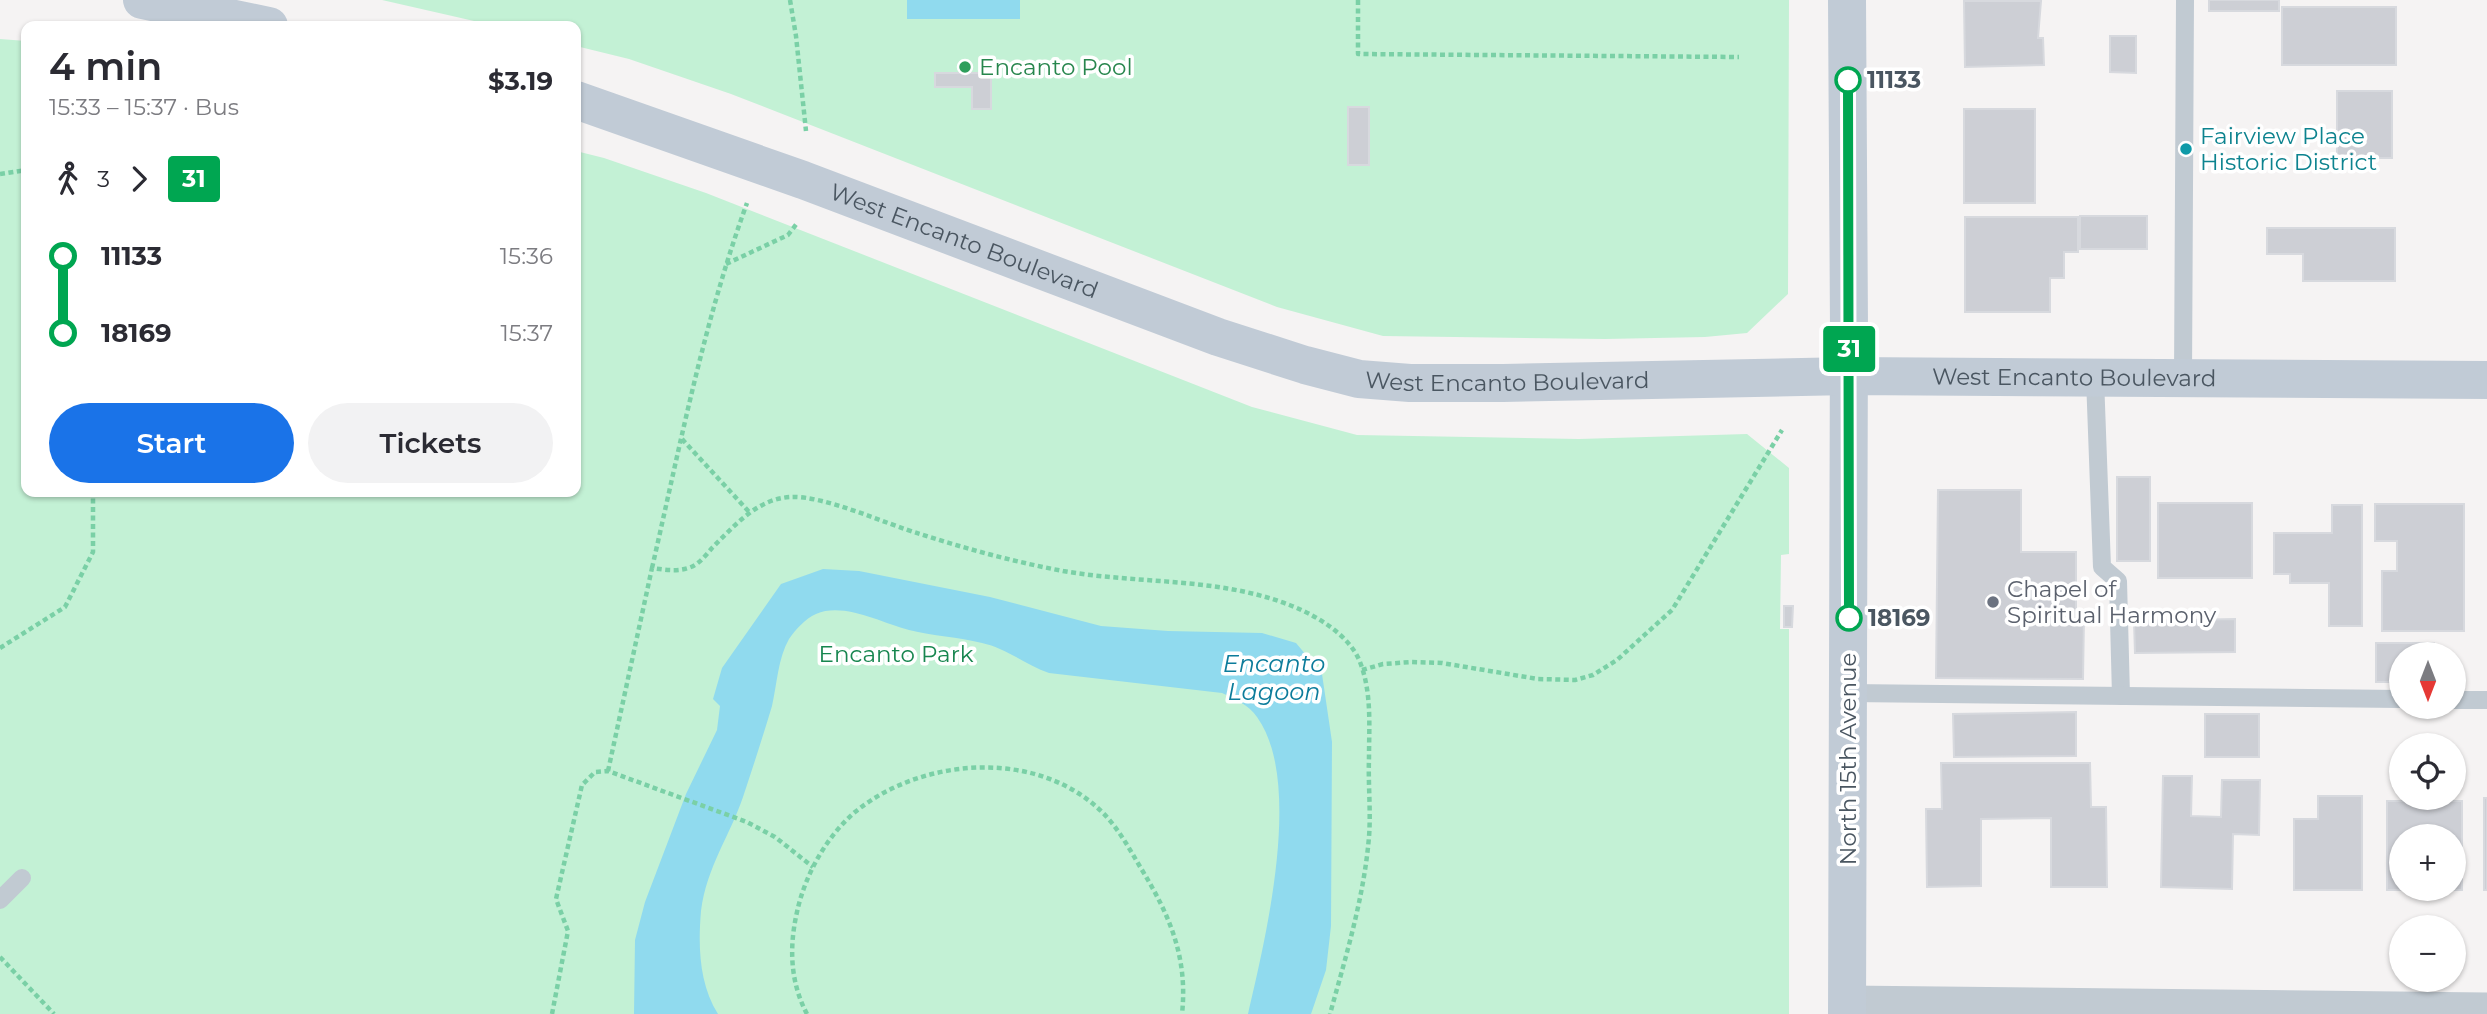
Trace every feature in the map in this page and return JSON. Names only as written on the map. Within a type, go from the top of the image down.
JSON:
[{"type":"street","points":[[142,0],[245,21]]},
{"type":"street","name":"North 15th Avenue","points":[[1847,0],[1847,1008]]},
{"type":"street","name":"West Encanto Boulevard","points":[[581,102],[760,165],[1218,338],[1359,379],[1410,383],[1849,376],[2487,380]]},
{"type":"street","points":[[1847,1008],[2487,1010]]},
{"type":"lane","points":[[2183,379],[2185,0]]},
{"type":"lane","points":[[2095,378],[2102,567],[2118,581],[2121,696]]},
{"type":"lane","points":[[1849,693],[2389,699]]},
{"type":"lane","points":[[2466,699],[2487,700]]},
{"type":"lane","points":[[0,900],[22,878]]},
{"type":"path","points":[[790,0],[806,131]]},
{"type":"path","points":[[1358,0],[1358,54],[1739,57]]},
{"type":"path","points":[[608,771],[681,439],[725,265],[760,165]]},
{"type":"path","points":[[0,174],[21,171]]},
{"type":"path","points":[[725,265],[788,235],[803,217]]},
{"type":"path","points":[[1362,670],[1383,664],[1412,662],[1442,663],[1538,679],[1575,681],[1593,675],[1617,660],[1672,610],[1782,430]]},
{"type":"path","points":[[681,439],[750,513]]},
{"type":"path","points":[[652,568],[673,571],[694,567],[750,513],[773,499],[794,496],[967,548],[1064,571],[1140,580],[1183,581],[1274,599],[1309,614],[1333,629],[1348,643],[1359,660],[1369,702],[1369,835],[1356,915],[1330,1014]]},
{"type":"path","points":[[0,648],[65,607],[93,552],[93,497]]},
{"type":"path","points":[[807,1014],[796,992],[793,943],[798,906],[813,867],[826,846],[853,813],[886,792],[929,775],[971,767],[997,767],[1038,776],[1061,785],[1102,813],[1130,850],[1174,930],[1183,994],[1182,1014]]},
{"type":"path","points":[[552,1014],[568,931],[556,899],[582,785],[595,772],[608,771],[747,822],[775,838],[813,867]]},
{"type":"path","points":[[0,957],[54,1014]]},
{"type":"green space","points":[[382,0],[1789,0],[1788,294],[1747,333],[1705,337],[1605,339],[1383,336],[1277,307],[731,94],[629,59],[581,47],[581,21],[474,21]]},
{"type":"green space","name":"Encanto Park","points":[[0,39],[21,41],[21,497],[581,497],[581,152],[706,193],[1252,407],[1357,435],[1579,439],[1747,434],[1789,468],[1789,554],[1781,555],[1780,629],[1789,629],[1789,1014],[0,1014]]},
{"type":"water","points":[[907,0],[1020,0],[1020,19],[907,19]]},
{"type":"water","name":"Encanto Lagoon","points":[[823,569],[859,571],[990,597],[1101,626],[1262,633],[1296,643],[1322,674],[1332,742],[1331,926],[1326,970],[1311,1014],[1248,1014],[1271,905],[1279,820],[1278,780],[1271,745],[1250,709],[1222,693],[1049,673],[991,645],[909,630],[838,610],[816,614],[808,619],[785,646],[772,706],[747,786],[708,880],[701,911],[700,951],[703,977],[718,1014],[634,1014],[635,940],[645,902],[686,794],[717,730],[720,706],[713,699],[722,668],[781,584]]},
{"type":"building","points":[[2209,0],[2279,0],[2279,11],[2209,11]]},
{"type":"building","points":[[1964,1],[2041,1],[2038,38],[2043,38],[2044,65],[1965,67]]},
{"type":"building","points":[[2282,7],[2396,7],[2396,65],[2282,65]]},
{"type":"building","points":[[2110,36],[2136,36],[2136,73],[2110,72]]},
{"type":"building","points":[[935,73],[991,73],[991,109],[972,109],[972,87],[935,87]]},
{"type":"building","points":[[2337,91],[2392,91],[2392,158],[2337,158]]},
{"type":"building","points":[[1348,107],[1369,107],[1369,165],[1348,165]]},
{"type":"building","points":[[1964,109],[2035,109],[2035,203],[1964,203]]},
{"type":"building","points":[[2080,216],[2147,216],[2147,249],[2080,249]]},
{"type":"building","points":[[1965,217],[2078,217],[2078,252],[2064,252],[2064,278],[2050,278],[2050,312],[1965,312]]},
{"type":"building","points":[[2267,228],[2395,228],[2395,281],[2303,281],[2303,254],[2267,254]]},
{"type":"building","points":[[2117,477],[2150,477],[2150,561],[2117,561]]},
{"type":"building","points":[[1938,490],[2021,490],[2021,552],[2076,552],[2076,616],[2084,616],[2083,679],[1936,678]]},
{"type":"building","points":[[2158,503],[2252,503],[2252,578],[2158,578]]},
{"type":"building","points":[[2375,504],[2464,504],[2464,631],[2382,631],[2382,571],[2397,571],[2397,541],[2375,541]]},
{"type":"building","points":[[2332,505],[2362,505],[2362,626],[2329,626],[2329,583],[2290,583],[2290,574],[2274,574],[2274,533],[2332,533]]},
{"type":"building","points":[[1784,606],[1793,606],[1792,627],[1784,627]]},
{"type":"building","points":[[2235,619],[2235,652],[2135,653],[2134,621]]},
{"type":"building","points":[[2376,643],[2389,643],[2389,682],[2376,682]]},
{"type":"building","points":[[2076,712],[2076,756],[1954,757],[1953,714]]},
{"type":"building","points":[[2205,714],[2259,714],[2259,757],[2205,757]]},
{"type":"building","points":[[1941,763],[2090,763],[2091,807],[2106,807],[2107,887],[2051,887],[2051,818],[1981,819],[1981,886],[1927,887],[1926,809],[1942,809]]},
{"type":"building","points":[[2163,776],[2192,776],[2191,816],[2221,817],[2222,780],[2260,780],[2259,835],[2233,834],[2232,889],[2161,887]]},
{"type":"building","points":[[2318,796],[2362,796],[2362,890],[2294,890],[2294,819],[2318,819]]},
{"type":"building","points":[[2484,798],[2487,798],[2487,890],[2484,890]]},
{"type":"building","points":[[2387,801],[2389,810],[2462,810],[2462,824],[2389,824],[2389,890]]},
{"type":"bus line","name":"31","points":[[1848,80],[1849,618]]},
{"type":"place","name":"Encanto Pool","points":[[965,67]]},
{"type":"place","name":"11133","points":[[1848,80]]},
{"type":"place","name":"Fairview Place Historic District","points":[[2186,149]]},
{"type":"place","name":"Chapel of Spiritual Harmony","points":[[1993,602]]},
{"type":"place","name":"18169","points":[[1849,618]]}]
